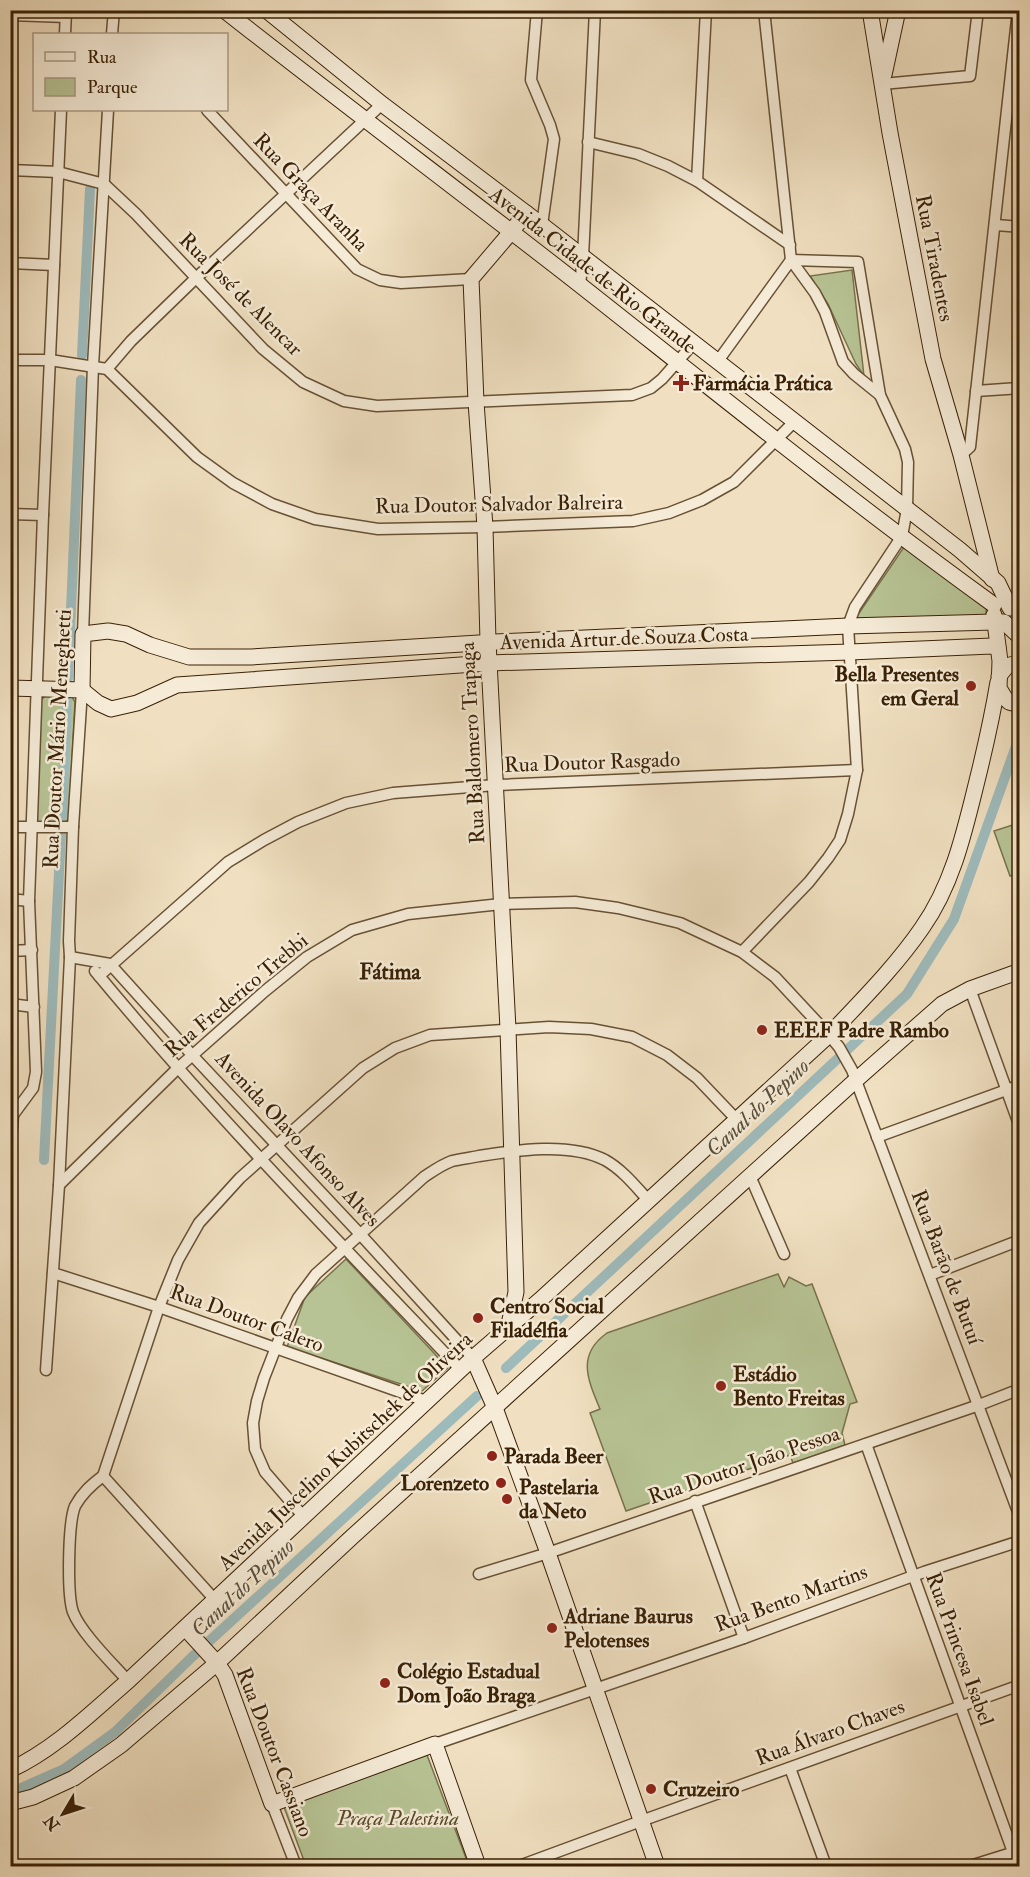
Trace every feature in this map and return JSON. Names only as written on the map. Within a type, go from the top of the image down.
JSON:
[{"type":"street","points":[[113,33],[114,10]]},
{"type":"street","name":"Avenida Cidade de Rio Grande","points":[[224,10],[580,285],[775,441],[994,605]]},
{"type":"street","name":"Avenida Cidade de Rio Grande","points":[[266,10],[382,104],[543,225],[960,550],[998,583],[1010,608]]},
{"type":"street","points":[[537,10],[531,80],[554,139],[543,225]]},
{"type":"street","points":[[580,285],[595,10]]},
{"type":"street","points":[[697,181],[706,10]]},
{"type":"street","points":[[764,10],[791,260],[815,293],[825,312],[843,362],[880,395]]},
{"type":"street","name":"Rua Tiradentes","points":[[870,10],[933,359],[962,455],[992,577],[999,679]]},
{"type":"street","points":[[898,10],[882,84],[970,76],[978,10]]},
{"type":"street","points":[[962,455],[970,447],[1018,10]]},
{"type":"street","points":[[10,15],[66,14],[65,33]]},
{"type":"street","points":[[1008,99],[1020,102]]},
{"type":"street","points":[[10,360],[50,360],[107,369],[131,341],[197,277],[382,104]]},
{"type":"street","name":"Rua Doutor Mário Meneghetti","points":[[10,1153],[13,1115],[33,1088],[36,1072],[29,901],[42,515],[61,111]]},
{"type":"street","name":"Rua Doutor Mário Meneghetti","points":[[46,1370],[59,1185],[70,957],[73,827],[82,690],[93,366],[108,111]]},
{"type":"street","name":"Rua Graça Aranha","points":[[208,111],[357,269],[380,280],[401,283],[471,279]]},
{"type":"street","points":[[588,142],[638,154],[668,166],[697,181],[790,245]]},
{"type":"street","name":"Rua José de Alencar","points":[[10,170],[58,172],[104,184],[197,277],[263,349],[303,382],[344,401],[376,406],[632,395],[651,388],[678,363],[693,344]]},
{"type":"street","points":[[471,279],[525,213]]},
{"type":"street","points":[[996,225],[1020,227]]},
{"type":"street","points":[[742,952],[809,882],[840,840],[857,770],[848,626],[855,607],[902,536],[907,509],[907,456],[880,395],[858,262],[791,260]]},
{"type":"street","points":[[718,361],[791,260]]},
{"type":"street","points":[[10,263],[54,265]]},
{"type":"street","name":"Rua Baldomero Trapaga","points":[[471,279],[508,1029],[516,1292],[508,1329]]},
{"type":"street","name":"Rua Doutor Salvador Balreira","points":[[107,369],[197,457],[233,483],[272,504],[315,519],[378,529],[633,521],[669,513],[702,500],[734,482],[794,422]]},
{"type":"street","points":[[976,391],[1019,391]]},
{"type":"street","name":"Rua Tiradentes","points":[[975,510],[1020,630]]},
{"type":"street","points":[[10,514],[42,515]]},
{"type":"street","points":[[960,550],[979,549],[983,539]]},
{"type":"street","points":[[994,622],[1004,622],[1020,637]]},
{"type":"street","name":"Avenida Artur de Souza Costa","points":[[83,634],[108,631],[126,634],[150,645],[189,657],[251,657],[488,642],[994,622]]},
{"type":"street","points":[[667,634],[668,658]]},
{"type":"street","name":"Avenida Artur de Souza Costa","points":[[82,690],[98,703],[111,709],[137,703],[177,685],[489,663],[992,646],[998,648]]},
{"type":"street","name":"Avenida Artur de Souza Costa","points":[[214,682],[251,657]]},
{"type":"street","points":[[1020,662],[1007,666],[999,679],[999,688],[1005,698],[1009,702],[1020,705]]},
{"type":"street","name":"Avenida Juscelino Kubitschek de Oliveira","points":[[10,1770],[45,1750],[71,1731],[128,1681],[191,1634],[216,1601],[460,1369],[508,1329],[737,1120],[834,1041],[922,928],[946,887],[967,823],[992,724],[999,679]]},
{"type":"street","points":[[10,688],[82,690]]},
{"type":"street","name":"Rua Doutor Rasgado","points":[[99,976],[228,862],[298,822],[346,803],[393,793],[495,786],[857,770]]},
{"type":"street","points":[[10,827],[73,827]]},
{"type":"street","points":[[10,899],[29,901]]},
{"type":"street","name":"Rua Frederico Trebbi","points":[[59,1185],[178,1068],[307,957],[352,930],[408,914],[501,904],[575,903],[618,908],[680,923],[742,952],[775,977],[834,1041]]},
{"type":"street","points":[[10,951],[32,950]]},
{"type":"street","points":[[70,957],[110,964]]},
{"type":"street","name":"Avenida Olavo Afonso Alves","points":[[87,961],[178,1068],[261,1160],[460,1369]]},
{"type":"street","name":"Avenida Olavo Afonso Alves","points":[[110,964],[276,1146],[360,1233],[472,1358]]},
{"type":"street","points":[[10,1803],[33,1797],[74,1778],[121,1745],[750,1176],[854,1075],[942,1004],[970,989],[1020,970]]},
{"type":"street","points":[[970,989],[1020,1126]]},
{"type":"street","points":[[10,1004],[34,1007]]},
{"type":"street","points":[[128,1681],[81,1627],[74,1612],[70,1596],[71,1527],[74,1509],[83,1492],[103,1476],[159,1307],[178,1260],[199,1223],[240,1178],[363,1068],[395,1048],[430,1035],[549,1027],[591,1029],[632,1037],[667,1055],[697,1078],[737,1120]]},
{"type":"street","name":"Rua Barão de Butuí","points":[[834,1041],[854,1075],[1020,1517]]},
{"type":"street","points":[[877,1137],[1020,1085]]},
{"type":"street","points":[[303,1516],[265,1472],[255,1449],[253,1423],[257,1401],[287,1319],[298,1298],[316,1274],[360,1233],[437,1168],[453,1161],[511,1151],[560,1149],[586,1153],[605,1160],[622,1172],[649,1201]]},
{"type":"street","points":[[750,1176],[784,1254]]},
{"type":"street","points":[[930,1275],[1020,1240]]},
{"type":"street","name":"Rua Doutor Calero","points":[[53,1273],[159,1307],[426,1401]]},
{"type":"street","points":[[516,1292],[522,1301],[530,1304],[540,1300]]},
{"type":"street","points":[[472,1358],[495,1408],[548,1553],[657,1866]]},
{"type":"street","points":[[460,1369],[481,1377]]},
{"type":"street","name":"Rua Doutor João Pessoa","points":[[479,1574],[548,1553],[1020,1389]]},
{"type":"street","name":"Rua Princesa Isabel","points":[[866,1443],[959,1707],[1016,1851],[1018,1866]]},
{"type":"street","points":[[103,1476],[216,1601]]},
{"type":"street","points":[[696,1501],[744,1638]]},
{"type":"street","name":"Rua Bento Martins","points":[[272,1804],[435,1744],[744,1638],[913,1576],[1020,1541]]},
{"type":"street","name":"Rua Doutor Cassiano","points":[[191,1634],[225,1675],[296,1866]]},
{"type":"street","name":"Rua Álvaro Chaves","points":[[519,1866],[1020,1685]]},
{"type":"street","points":[[435,1744],[478,1866]]},
{"type":"street","points":[[790,1768],[826,1866]]},
{"type":"street","points":[[970,1866],[1016,1851]]},
{"type":"green space","points":[[852,270],[864,376],[828,304],[810,276]]},
{"type":"green space","points":[[904,547],[987,606],[985,618],[855,619]]},
{"type":"green space","points":[[45,696],[72,697],[75,702],[69,818],[65,823],[36,820],[41,700]]},
{"type":"green space","points":[[1019,823],[1019,873],[1010,876],[994,831]]},
{"type":"green space","points":[[346,1259],[448,1368],[422,1391],[287,1347],[305,1297]]},
{"type":"green space","name":"Estádio Bento Freitas","points":[[778,1274],[784,1287],[789,1277],[806,1286],[812,1284],[857,1402],[850,1404],[842,1433],[845,1445],[793,1463],[790,1455],[626,1511],[590,1413],[600,1409],[587,1368],[591,1350],[607,1333]]},
{"type":"green space","name":"Praça Palestina","points":[[427,1755],[469,1866],[306,1866],[284,1807]]},
{"type":"waterway","points":[[82,355],[90,189]]},
{"type":"waterway","points":[[68,678],[81,380]]},
{"type":"waterway","points":[[62,816],[67,699]]},
{"type":"waterway","name":"Canal do Pepino","points":[[506,1368],[907,994],[954,919],[1020,735]]},
{"type":"waterway","points":[[44,1160],[61,834]]},
{"type":"waterway","name":"Canal do Pepino","points":[[21,1788],[64,1769],[115,1732],[192,1657],[477,1396]]},
{"type":"place","name":"Farmácia Prática","points":[[681,383]]},
{"type":"place","name":"Bella Presentes em Geral","points":[[971,686]]},
{"type":"place","name":"EEEF Padre Rambo","points":[[762,1030]]},
{"type":"place","name":"Centro Social Filadélfia","points":[[478,1318]]},
{"type":"place","name":"Estádio Bento Freitas","points":[[721,1386]]},
{"type":"place","name":"Parada Beer","points":[[492,1456]]},
{"type":"place","name":"Lorenzeto","points":[[501,1483]]},
{"type":"place","name":"Pastelaria da Neto","points":[[507,1499]]},
{"type":"place","name":"Adriane Baurus Pelotenses","points":[[552,1628]]},
{"type":"place","name":"Colégio Estadual Dom João Braga","points":[[385,1683]]},
{"type":"place","name":"Cruzeiro","points":[[651,1789]]},
{"type":"district","name":"Fátima","points":[[390,971]]}]
